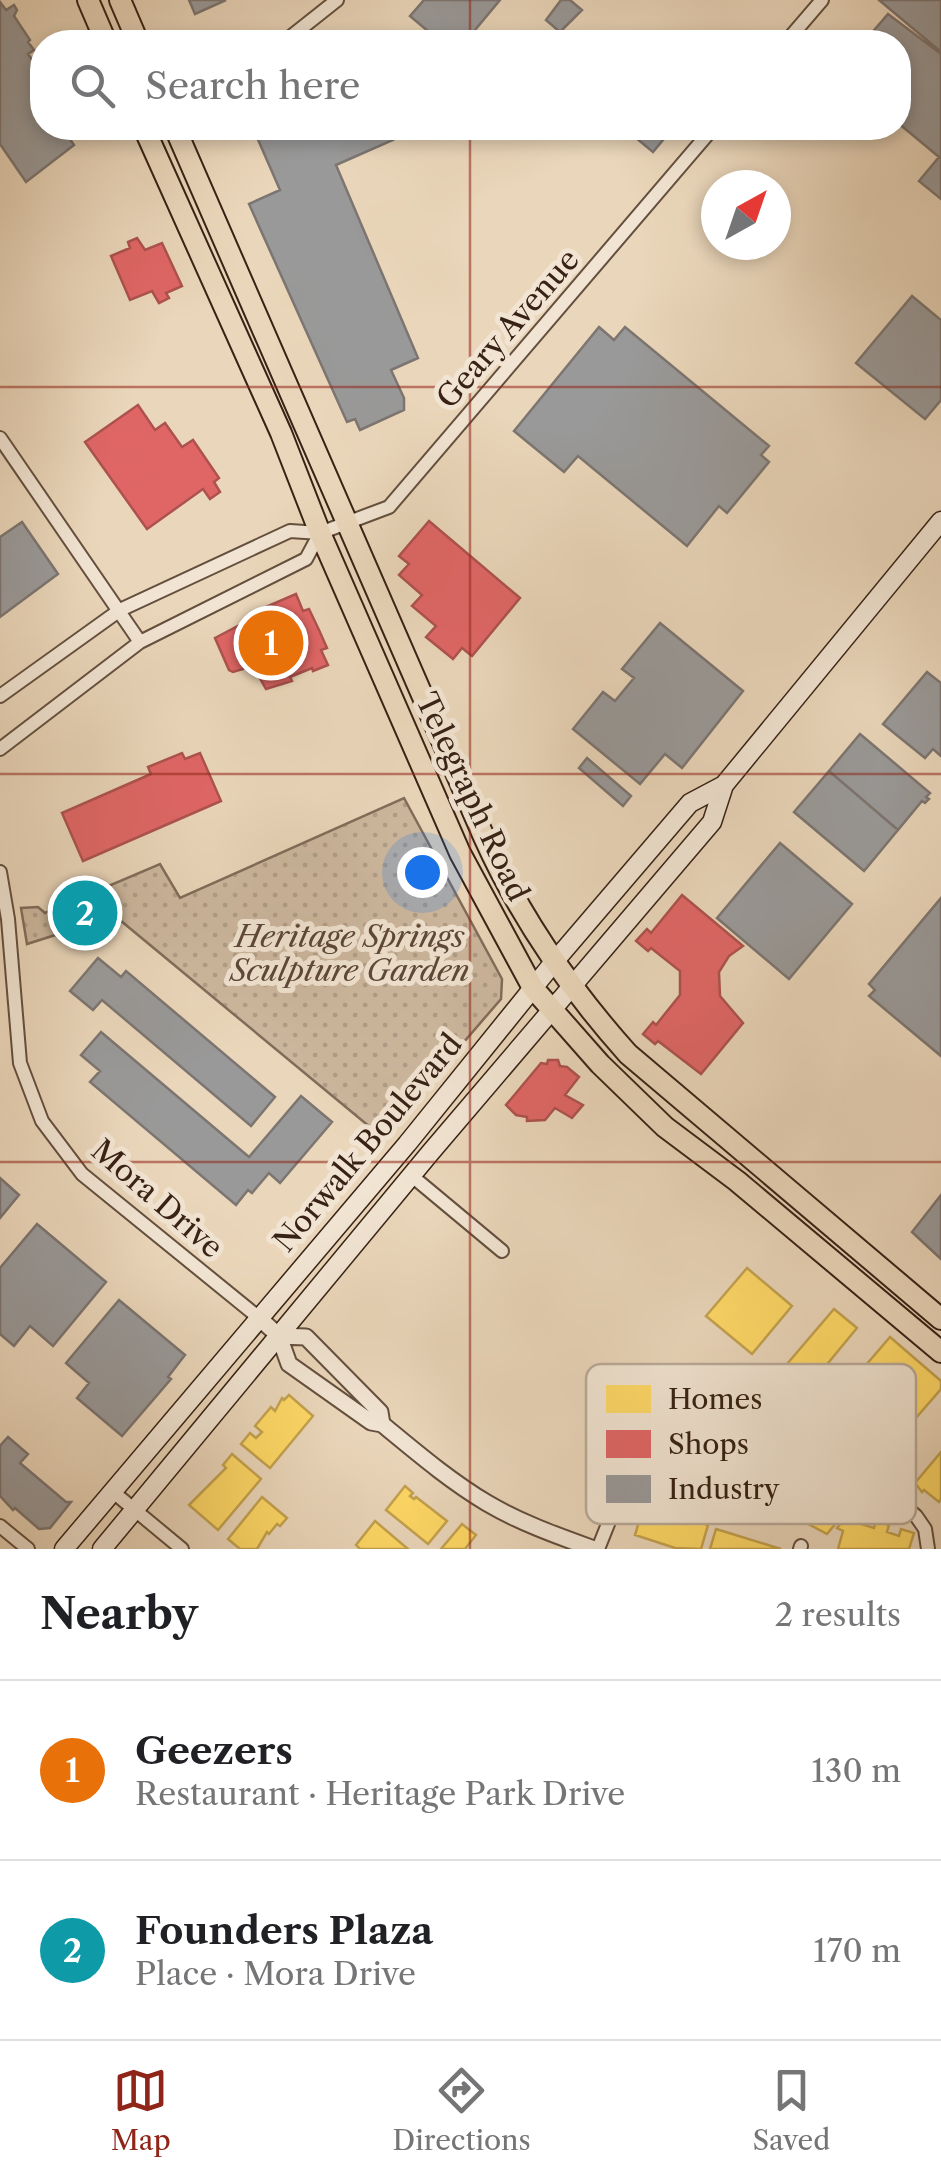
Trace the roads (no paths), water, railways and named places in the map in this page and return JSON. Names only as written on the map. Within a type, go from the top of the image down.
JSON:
[{"type":"main road","points":[[88,0],[101,30]]},
{"type":"main road","points":[[120,0],[133,30]]},
{"type":"main road","name":"Telegraph Road","points":[[149,140],[281,433],[320,533],[460,853],[533,988],[600,1064],[666,1127],[941,1352]]},
{"type":"main road","name":"Telegraph Road","points":[[180,140],[503,880],[554,962],[628,1054],[941,1319]]},
{"type":"main road","name":"Norwalk Boulevard","points":[[102,1549],[712,822],[724,785],[939,528]]},
{"type":"main road","name":"Norwalk Boulevard","points":[[64,1549],[690,803],[724,785]]},
{"type":"street","points":[[299,30],[336,0]]},
{"type":"street","points":[[794,30],[813,3]]},
{"type":"street","name":"Geary Avenue","points":[[320,533],[389,507],[703,140]]},
{"type":"street","points":[[0,438],[140,642]]},
{"type":"street","points":[[0,696],[120,610],[290,531],[320,533],[306,559],[140,642],[0,749]]},
{"type":"street","name":"Mora Drive","points":[[0,872],[20,1062],[42,1120],[82,1174],[258,1317]]},
{"type":"street","points":[[412,1176],[502,1250]]},
{"type":"street","points":[[258,1317],[278,1336],[289,1364],[371,1422],[382,1424],[487,1503],[596,1549],[607,1524]]},
{"type":"street","points":[[278,1336],[306,1337],[380,1412],[382,1424]]},
{"type":"street","points":[[336,1398],[350,1380]]},
{"type":"street","points":[[112,1491],[182,1549]]},
{"type":"street","points":[[916,1516],[928,1536],[928,1549]]},
{"type":"street","points":[[0,1526],[28,1549]]},
{"type":"place","name":"Geezers","points":[[271,643]]},
{"type":"place","name":"Founders Plaza","points":[[85,913]]},
{"type":"park label","name":"Heritage Springs Sculpture Garden","points":[[350,954]]}]
